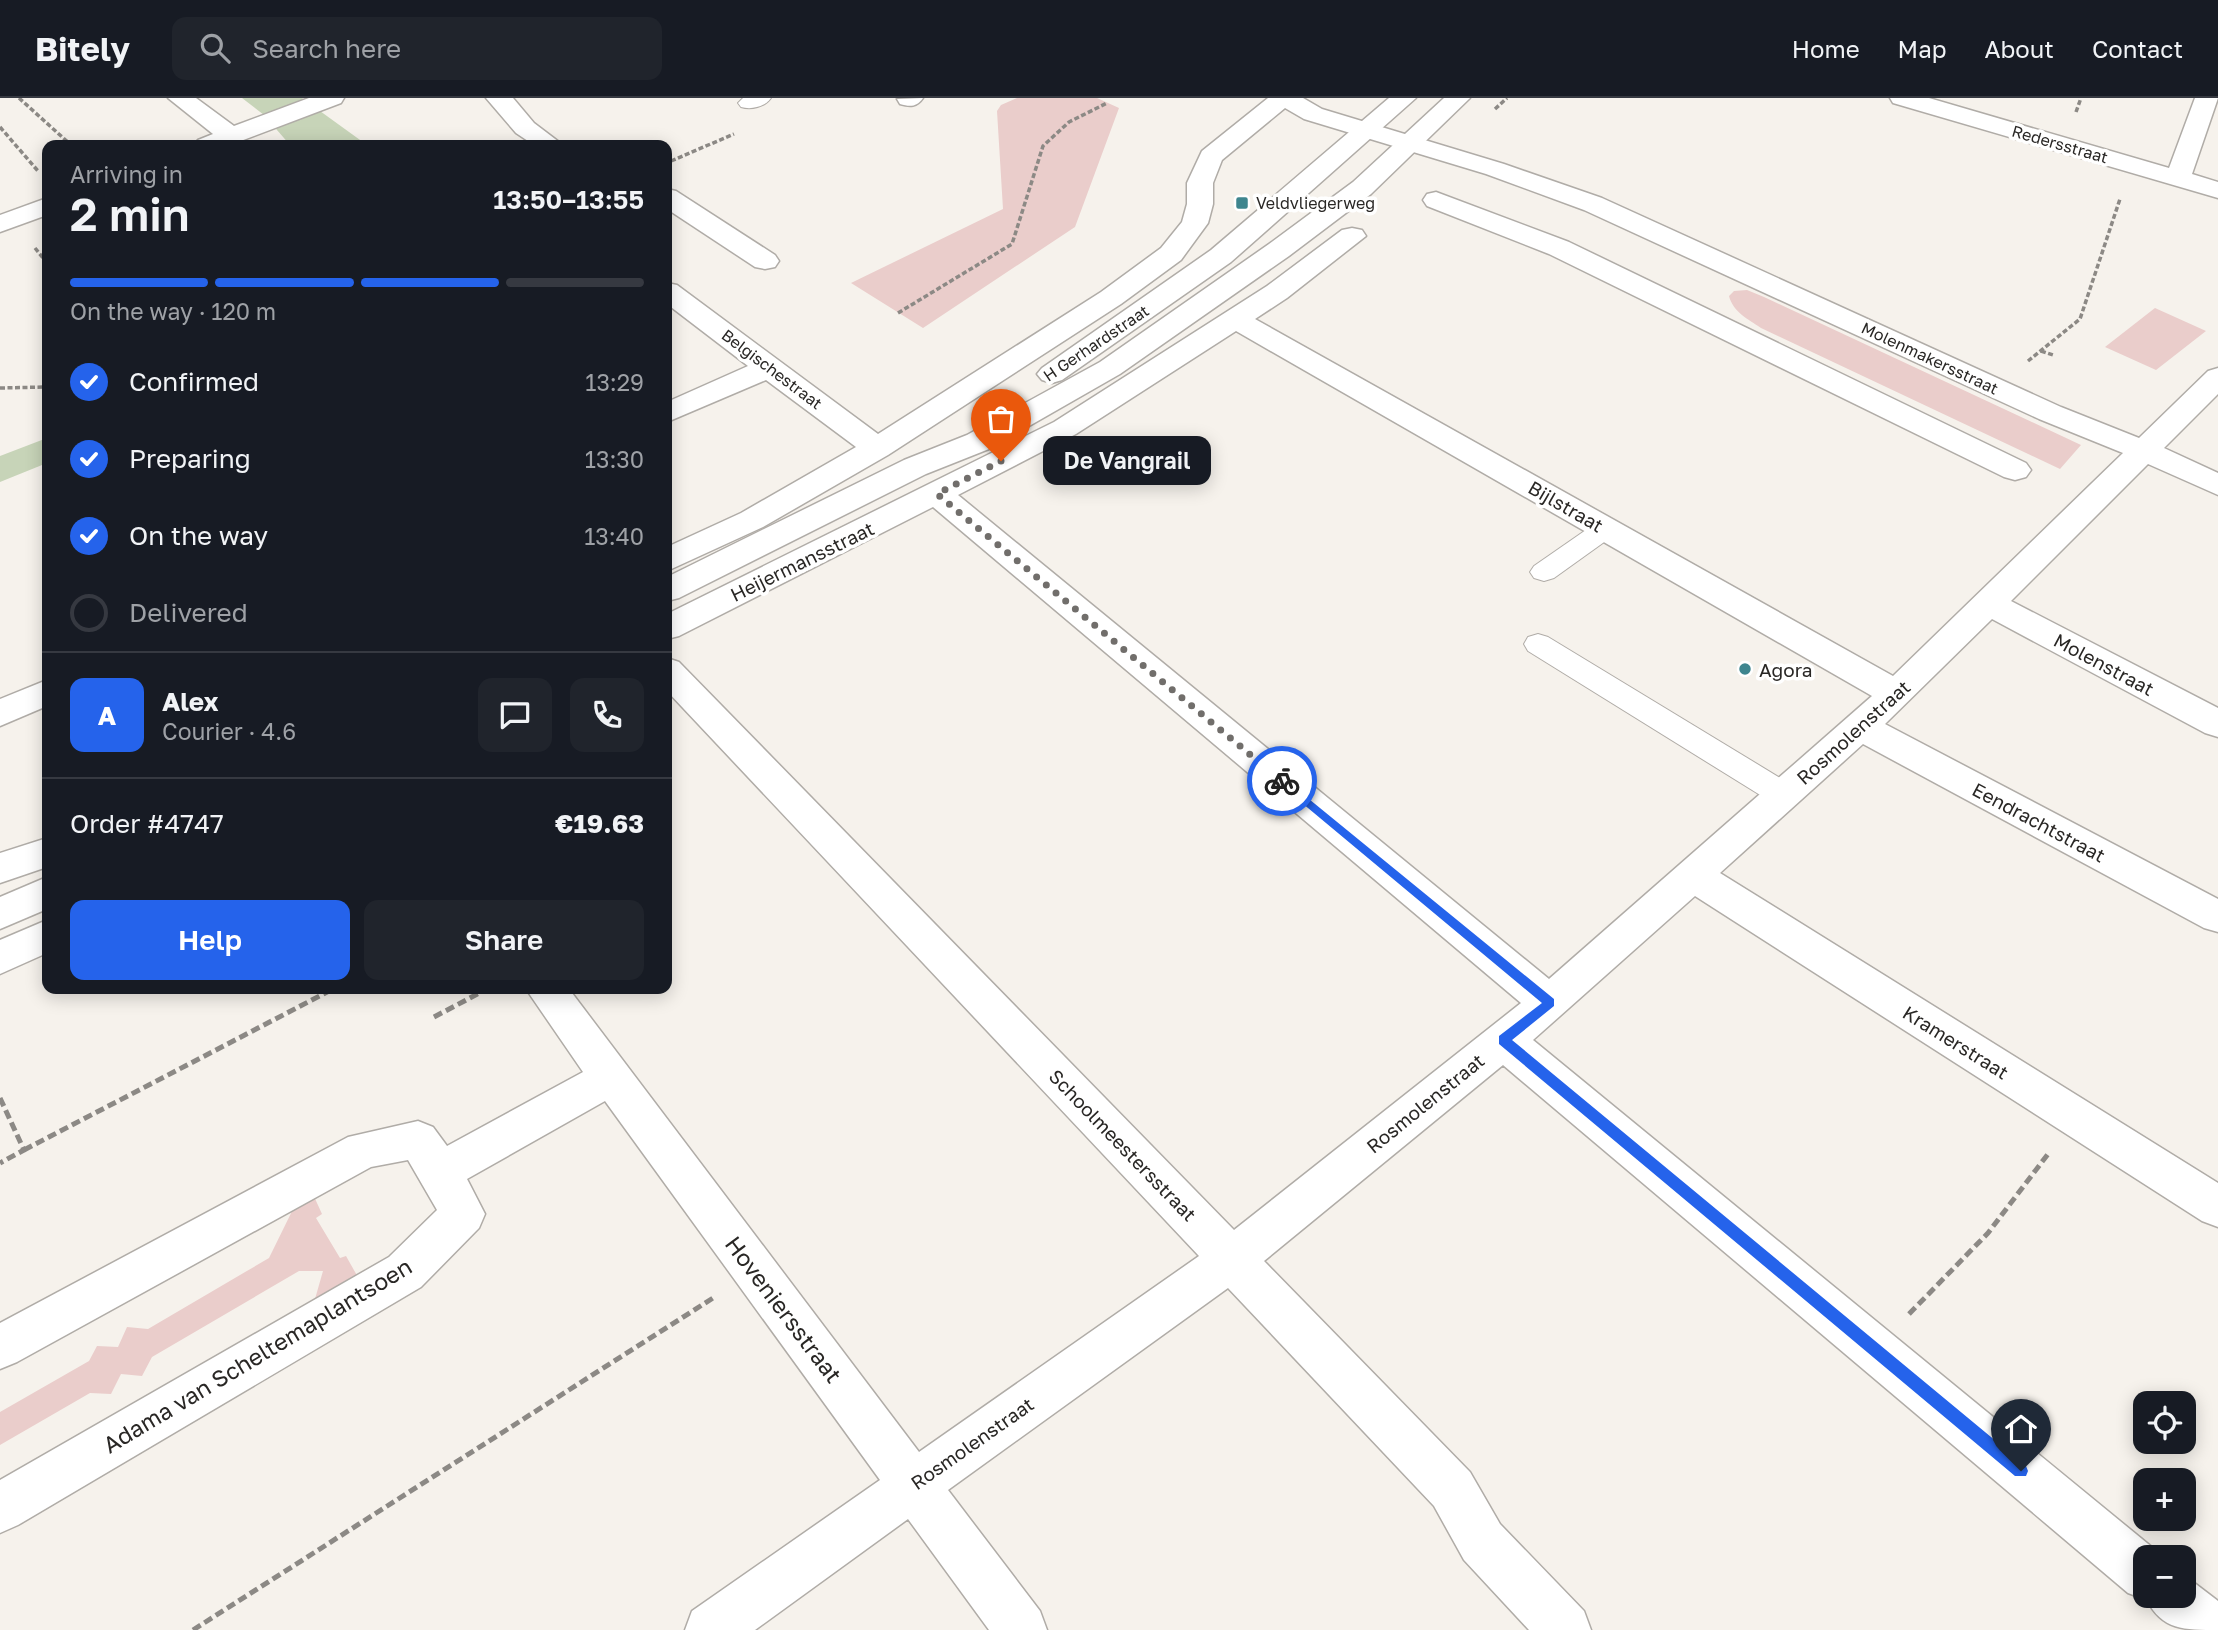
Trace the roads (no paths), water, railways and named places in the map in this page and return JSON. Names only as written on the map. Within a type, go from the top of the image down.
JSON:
[{"type":"street","points":[[180,98],[231,136]]},
{"type":"street","points":[[498,98],[512,110],[525,128],[543,140]]},
{"type":"street","points":[[1284,98],[1313,114],[1365,131]]},
{"type":"street","name":"H Gerhardstraat","points":[[877,449],[1111,298],[1171,254],[1195,223],[1200,204],[1200,183],[1211,156],[1284,98]]},
{"type":"street","name":"H Gerhardstraat","points":[[926,481],[961,428],[1068,364],[1222,256],[1404,98]]},
{"type":"street","name":"H Gerhardstraat","points":[[926,481],[978,442],[1110,368],[1245,274],[1362,188],[1458,98]]},
{"type":"street","name":"Redersstraat","points":[[1902,98],[2218,190]]},
{"type":"street","points":[[220,140],[326,100]]},
{"type":"street","points":[[2178,178],[2209,111]]},
{"type":"street","name":"Molenmakersstraat","points":[[1365,131],[1548,187],[1593,205],[1689,278],[2015,470]]},
{"type":"street","name":"Molenmakersstraat","points":[[1436,200],[1559,248],[1689,278],[1995,388],[2218,485]]},
{"type":"street","points":[[672,203],[689,224],[765,261]]},
{"type":"street","points":[[0,224],[42,208]]},
{"type":"street","points":[[1352,236],[1277,292],[1065,428],[926,481],[1550,1003]]},
{"type":"street","points":[[1243,313],[1245,274]]},
{"type":"street","name":"Belgischestraat","points":[[672,295],[877,449]]},
{"type":"street","name":"Bijlstraat","points":[[1243,313],[1605,529],[1896,694]]},
{"type":"street","points":[[672,411],[770,366]]},
{"type":"street","name":"Rosmolenstraat","points":[[711,1630],[1232,1259],[1550,1003],[1896,694],[2218,377]]},
{"type":"street","points":[[672,558],[752,520],[877,449]]},
{"type":"street","name":"Heijermansstraat","points":[[672,588],[926,481]]},
{"type":"street","name":"Heijermansstraat","points":[[672,625],[926,481]]},
{"type":"street","name":"Molenstraat","points":[[1990,604],[2218,724]]},
{"type":"street","name":"Schoolmeestersstraat","points":[[672,675],[1452,1489],[1482,1542],[1565,1630]]},
{"type":"street","points":[[0,713],[42,694]]},
{"type":"street","name":"Eendrachtstraat","points":[[1860,727],[2218,917]]},
{"type":"street","points":[[0,868],[42,854]]},
{"type":"street","name":"Kramerstraat","points":[[1694,876],[2218,1207]]},
{"type":"street","points":[[0,914],[42,894]]},
{"type":"street","points":[[0,958],[42,937]]},
{"type":"street","name":"Hoveniersstraat","points":[[550,994],[1021,1630]]},
{"type":"street","points":[[1503,1040],[2133,1563]]},
{"type":"street","points":[[440,1172],[611,1077]]},
{"type":"street","name":"Adama van Scheltemaplantsoen","points":[[0,1347],[363,1150],[418,1140],[440,1172],[463,1214],[405,1272],[0,1508]]},
{"type":"street","points":[[2185,1608],[2212,1630]]},
{"type":"lane","points":[[1544,572],[1605,529]]},
{"type":"lane","points":[[1538,644],[1784,795]]},
{"type":"place","name":"Veldvliegerweg","points":[[1242,203]]},
{"type":"place","name":"De Vangrail","points":[[1001,461]]},
{"type":"place","name":"Agora","points":[[1745,669]]}]
